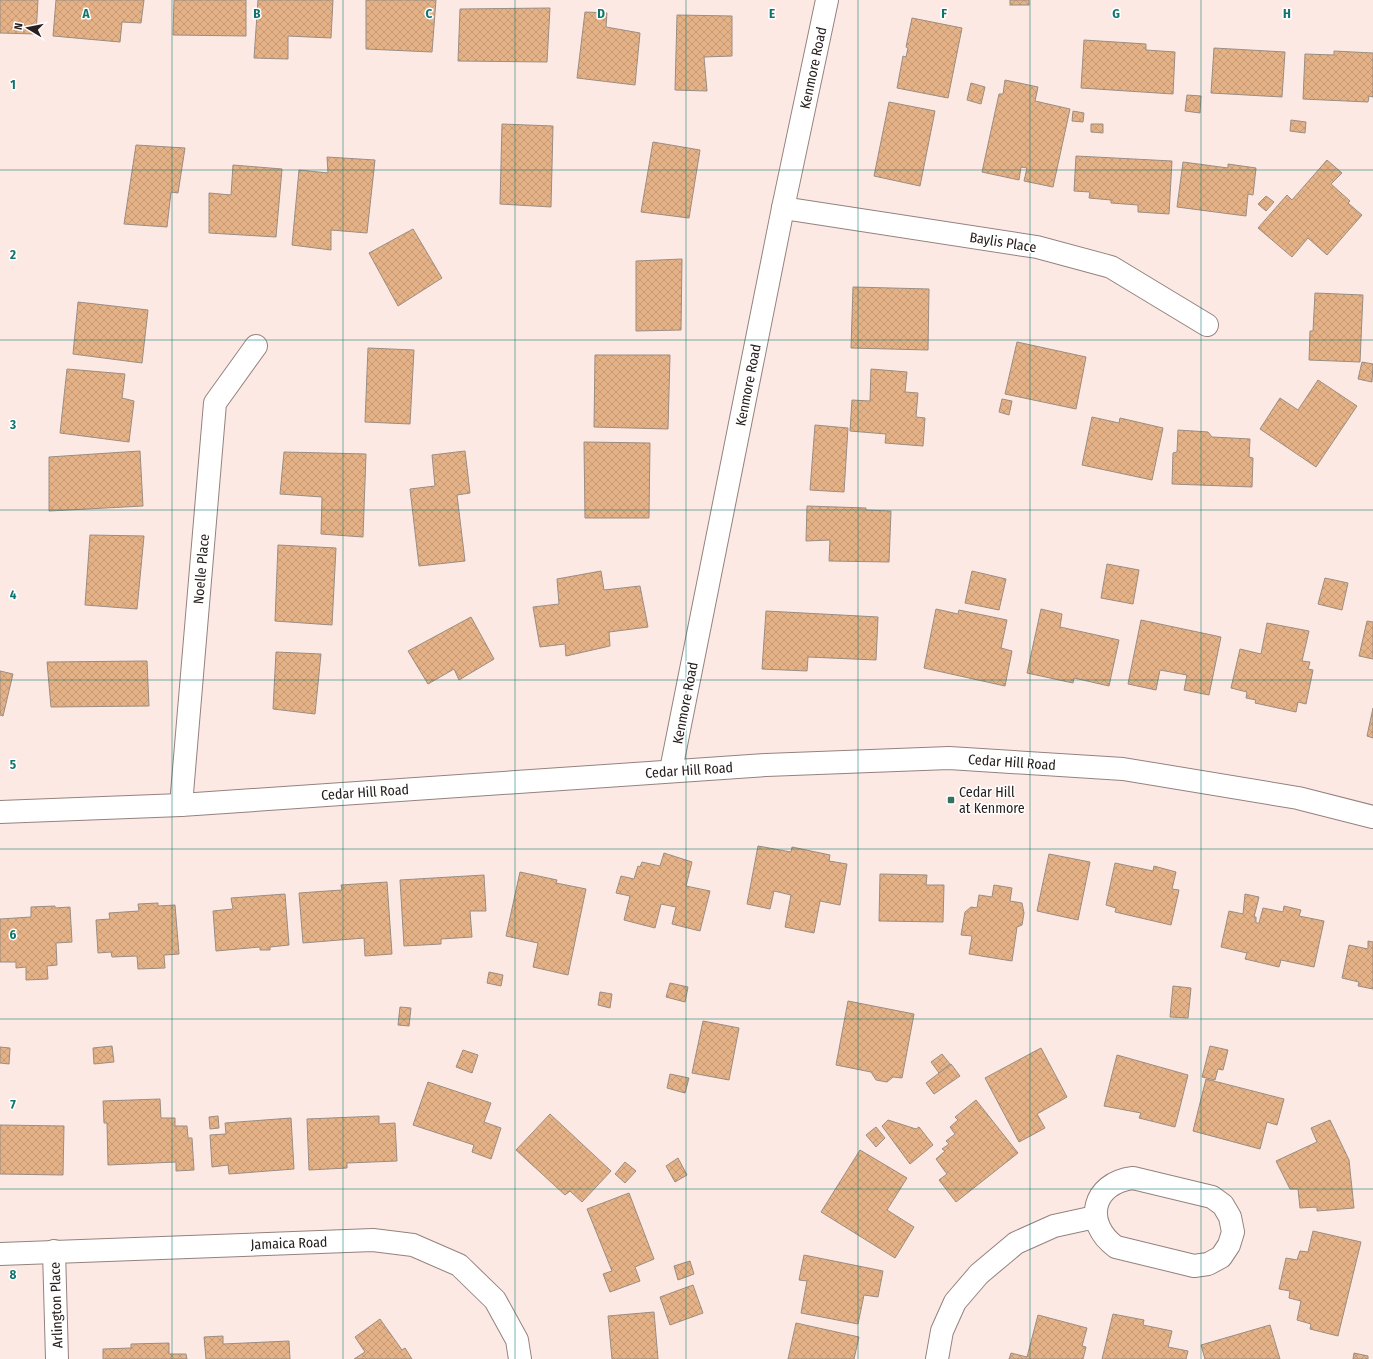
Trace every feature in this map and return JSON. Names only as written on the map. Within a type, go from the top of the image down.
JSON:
[{"type":"street","name":"Kenmore Road","points":[[671,770],[783,208],[827,0]]},
{"type":"street","name":"Baylis Place","points":[[783,208],[1037,247],[1110,267],[1207,325]]},
{"type":"street","name":"Noelle Place","points":[[182,805],[215,403],[256,346]]},
{"type":"street","name":"Cedar Hill Road","points":[[0,812],[182,805],[671,770],[949,758],[1123,769],[1298,798],[1373,817]]},
{"type":"street","points":[[1133,1178],[1212,1197],[1223,1205],[1230,1217],[1233,1232],[1229,1245],[1221,1257],[1208,1264],[1194,1266],[1116,1247],[1106,1240],[1099,1229],[1095,1217],[1096,1205],[1101,1194],[1110,1185],[1121,1179],[1133,1178]]},
{"type":"street","points":[[936,1359],[942,1331],[955,1302],[979,1274],[1016,1243],[1054,1226],[1095,1217]]},
{"type":"street","name":"Jamaica Road","points":[[0,1254],[373,1240],[413,1245],[459,1264],[495,1300],[517,1340],[520,1359]]},
{"type":"street","name":"Arlington Place","points":[[54,1251],[57,1359]]},
{"type":"building","points":[[0,0],[38,0],[36,34],[0,33]]},
{"type":"building","points":[[56,0],[144,0],[141,23],[122,22],[120,42],[53,36]]},
{"type":"building","points":[[174,0],[246,0],[246,36],[173,35]]},
{"type":"building","points":[[258,0],[333,0],[331,38],[288,36],[288,59],[254,58]]},
{"type":"building","points":[[366,0],[436,0],[432,52],[366,49]]},
{"type":"building","points":[[1010,0],[1029,0],[1029,5],[1010,5]]},
{"type":"building","points":[[550,8],[547,62],[458,61],[460,9]]},
{"type":"building","points":[[585,12],[607,13],[606,27],[640,33],[635,85],[577,78]]},
{"type":"building","points":[[677,15],[732,16],[732,56],[704,57],[707,91],[675,90]]},
{"type":"building","points":[[912,18],[962,28],[948,98],[897,88],[903,56],[906,57],[908,48],[906,47]]},
{"type":"building","points":[[1084,40],[1146,44],[1146,50],[1175,52],[1173,94],[1081,88]]},
{"type":"building","points":[[1214,48],[1285,52],[1282,97],[1211,93]]},
{"type":"building","points":[[1334,51],[1373,53],[1373,97],[1369,96],[1368,102],[1303,99],[1305,54],[1334,55]]},
{"type":"building","points":[[1005,80],[1038,87],[1035,101],[1070,109],[1053,187],[1024,181],[1027,168],[1021,167],[1019,180],[982,172],[999,94],[1003,94]]},
{"type":"building","points":[[971,83],[985,87],[981,104],[967,100]]},
{"type":"building","points":[[1187,95],[1201,96],[1200,113],[1185,111]]},
{"type":"building","points":[[889,102],[935,111],[920,186],[874,176]]},
{"type":"building","points":[[1073,111],[1084,113],[1083,122],[1072,121]]},
{"type":"building","points":[[1291,120],[1306,122],[1305,133],[1290,131]]},
{"type":"building","points":[[502,124],[553,126],[551,207],[500,204]]},
{"type":"building","points":[[1091,124],[1103,124],[1103,133],[1091,132]]},
{"type":"building","points":[[653,142],[700,150],[689,218],[641,212]]},
{"type":"building","points":[[136,145],[185,148],[178,193],[171,192],[167,227],[124,224]]},
{"type":"building","points":[[1076,156],[1172,161],[1169,214],[1138,212],[1138,205],[1111,203],[1111,200],[1089,198],[1090,192],[1074,191]]},
{"type":"building","points":[[327,157],[375,160],[367,233],[331,230],[331,250],[292,245],[299,170],[328,173]]},
{"type":"building","points":[[1327,160],[1342,173],[1331,184],[1350,201],[1348,203],[1362,215],[1327,255],[1308,238],[1292,257],[1258,228],[1287,195],[1292,200]]},
{"type":"building","points":[[1183,162],[1228,168],[1228,164],[1256,168],[1253,195],[1248,194],[1246,216],[1177,207]]},
{"type":"building","points":[[233,165],[282,169],[276,237],[209,233],[209,193],[231,195]]},
{"type":"building","points":[[1266,196],[1274,202],[1266,211],[1258,204]]},
{"type":"building","points":[[413,229],[442,278],[398,306],[369,253]]},
{"type":"building","points":[[682,259],[681,330],[636,331],[636,261]]},
{"type":"building","points":[[853,287],[929,289],[928,350],[851,348]]},
{"type":"building","points":[[1315,293],[1363,295],[1360,362],[1309,360],[1310,331],[1313,331]]},
{"type":"building","points":[[78,302],[148,310],[142,363],[73,354]]},
{"type":"building","points":[[1017,342],[1086,357],[1076,409],[1005,394]]},
{"type":"building","points":[[368,348],[414,350],[410,424],[365,422]]},
{"type":"building","points":[[595,355],[670,355],[668,429],[594,427]]},
{"type":"building","points":[[1362,362],[1373,364],[1372,382],[1358,379]]},
{"type":"building","points":[[67,369],[125,374],[122,398],[134,401],[129,442],[60,433]]},
{"type":"building","points":[[871,369],[907,372],[905,392],[918,393],[916,417],[925,418],[923,446],[885,443],[886,434],[850,431],[852,400],[870,401]]},
{"type":"building","points":[[1318,380],[1357,406],[1316,467],[1260,429],[1280,398],[1298,410]]},
{"type":"building","points":[[1002,399],[1012,401],[1009,415],[999,412]]},
{"type":"building","points":[[1092,417],[1119,423],[1120,418],[1163,428],[1152,480],[1082,465]]},
{"type":"building","points":[[815,425],[848,428],[844,492],[810,490]]},
{"type":"building","points":[[1178,430],[1208,432],[1212,437],[1250,439],[1249,457],[1253,458],[1252,487],[1172,484],[1173,453],[1177,452]]},
{"type":"building","points":[[584,442],[650,443],[649,518],[585,518]]},
{"type":"building","points":[[140,451],[143,506],[49,511],[49,457]]},
{"type":"building","points":[[465,451],[470,493],[457,495],[465,561],[419,566],[410,489],[435,486],[432,455]]},
{"type":"building","points":[[284,452],[366,454],[363,537],[321,534],[322,497],[280,494]]},
{"type":"building","points":[[807,506],[866,508],[866,510],[891,511],[889,562],[829,561],[830,540],[806,541]]},
{"type":"building","points":[[90,535],[144,536],[137,609],[85,605]]},
{"type":"building","points":[[278,545],[336,548],[332,625],[275,621]]},
{"type":"building","points":[[1107,564],[1139,570],[1133,604],[1101,598]]},
{"type":"building","points":[[601,571],[604,590],[640,586],[648,627],[609,632],[610,646],[566,656],[565,644],[540,647],[533,607],[559,604],[557,579]]},
{"type":"building","points":[[972,571],[1006,579],[999,610],[965,603]]},
{"type":"building","points":[[1325,578],[1348,583],[1342,610],[1318,604]]},
{"type":"building","points":[[936,609],[958,614],[959,610],[1007,620],[1001,648],[1012,651],[1005,686],[924,668]]},
{"type":"building","points":[[1041,609],[1062,614],[1060,627],[1119,640],[1109,686],[1074,678],[1073,683],[1027,673]]},
{"type":"building","points":[[766,611],[878,617],[876,660],[808,657],[807,671],[762,669]]},
{"type":"building","points":[[471,617],[494,659],[459,680],[454,669],[428,684],[408,651]]},
{"type":"building","points":[[1141,620],[1221,637],[1209,695],[1184,690],[1187,675],[1160,670],[1156,690],[1128,684]]},
{"type":"building","points":[[1367,621],[1373,622],[1373,659],[1359,656]]},
{"type":"building","points":[[1267,623],[1309,631],[1302,661],[1310,662],[1308,669],[1313,670],[1306,704],[1298,702],[1296,712],[1255,703],[1256,700],[1246,698],[1247,692],[1231,688],[1240,649],[1261,654]]},
{"type":"building","points":[[276,652],[321,654],[315,714],[273,709]]},
{"type":"building","points":[[147,661],[149,706],[51,707],[47,662]]},
{"type":"building","points":[[0,671],[13,674],[3,716],[0,715]]},
{"type":"building","points":[[1373,708],[1373,738],[1367,736]]},
{"type":"building","points":[[758,846],[791,852],[792,847],[830,855],[829,861],[847,864],[840,905],[820,901],[814,933],[785,927],[791,895],[774,891],[770,909],[747,904]]},
{"type":"building","points":[[664,853],[692,862],[686,886],[710,891],[700,931],[672,924],[676,907],[661,904],[655,928],[624,920],[630,896],[616,893],[621,876],[634,879],[638,866],[640,867],[642,862],[660,866]]},
{"type":"building","points":[[1049,854],[1090,862],[1078,920],[1037,911]]},
{"type":"building","points":[[1115,863],[1153,871],[1154,866],[1176,872],[1172,889],[1179,890],[1171,925],[1115,912],[1116,908],[1106,905]]},
{"type":"building","points":[[520,872],[557,880],[556,883],[586,889],[568,975],[533,967],[538,943],[506,936]]},
{"type":"building","points":[[880,874],[927,875],[926,885],[944,885],[943,922],[879,921]]},
{"type":"building","points":[[484,875],[486,911],[470,911],[472,937],[441,939],[441,944],[404,946],[400,880]]},
{"type":"building","points":[[387,882],[392,954],[365,956],[364,938],[303,943],[299,893],[342,890],[341,885]]},
{"type":"building","points":[[994,885],[1012,888],[1010,901],[1022,903],[1024,913],[1022,925],[1017,927],[1012,961],[969,954],[972,936],[961,935],[965,912],[971,907],[977,908],[979,895],[992,897]]},
{"type":"building","points":[[285,894],[289,945],[270,947],[270,950],[260,950],[260,947],[216,951],[213,911],[233,909],[231,898]]},
{"type":"building","points":[[1245,894],[1259,897],[1254,917],[1256,917],[1256,923],[1259,923],[1263,908],[1283,912],[1284,906],[1301,910],[1299,916],[1324,921],[1314,967],[1281,960],[1279,967],[1245,959],[1247,953],[1221,947],[1229,911],[1243,914]]},
{"type":"building","points":[[158,903],[158,906],[175,905],[179,954],[164,955],[165,968],[138,969],[137,956],[112,957],[111,952],[98,953],[96,920],[110,919],[109,913],[139,911],[138,904]]},
{"type":"building","points":[[55,906],[55,908],[70,907],[72,942],[56,943],[57,965],[47,966],[48,979],[26,980],[26,967],[16,968],[16,962],[0,962],[0,919],[31,917],[31,907]]},
{"type":"building","points":[[1368,941],[1373,942],[1373,989],[1358,986],[1359,982],[1342,978],[1349,945],[1368,949]]},
{"type":"building","points":[[489,972],[503,975],[501,986],[487,983]]},
{"type":"building","points":[[670,983],[688,987],[685,1002],[666,997]]},
{"type":"building","points":[[1173,986],[1191,988],[1188,1018],[1170,1017]]},
{"type":"building","points":[[600,992],[612,994],[610,1008],[598,1005]]},
{"type":"building","points":[[848,1001],[914,1014],[902,1078],[893,1077],[887,1082],[876,1080],[871,1072],[836,1065]]},
{"type":"building","points":[[400,1007],[411,1008],[409,1026],[398,1025]]},
{"type":"building","points":[[703,1021],[739,1028],[729,1080],[692,1073]]},
{"type":"building","points":[[112,1046],[114,1062],[94,1064],[93,1048]]},
{"type":"building","points":[[1210,1046],[1228,1050],[1223,1070],[1218,1069],[1215,1080],[1202,1077]]},
{"type":"building","points":[[0,1047],[10,1048],[9,1064],[0,1063]]},
{"type":"building","points":[[1041,1048],[1067,1097],[1037,1114],[1045,1128],[1019,1142],[985,1078]]},
{"type":"building","points":[[463,1050],[478,1055],[472,1073],[456,1067]]},
{"type":"building","points":[[942,1054],[950,1064],[939,1073],[931,1062]]},
{"type":"building","points":[[1117,1055],[1188,1075],[1175,1127],[1139,1118],[1141,1113],[1104,1106]]},
{"type":"building","points":[[951,1064],[960,1076],[934,1094],[926,1083]]},
{"type":"building","points":[[670,1074],[689,1078],[685,1093],[667,1088]]},
{"type":"building","points":[[1206,1079],[1284,1099],[1277,1125],[1267,1122],[1260,1149],[1193,1131]]},
{"type":"building","points":[[428,1082],[491,1103],[484,1122],[501,1128],[491,1159],[472,1152],[474,1145],[413,1125]]},
{"type":"building","points":[[160,1099],[161,1118],[175,1118],[175,1126],[187,1126],[188,1138],[192,1138],[194,1170],[176,1171],[176,1162],[108,1165],[107,1123],[104,1123],[103,1101]]},
{"type":"building","points":[[976,1100],[1018,1153],[956,1202],[939,1180],[947,1174],[936,1159],[945,1151],[942,1149],[949,1144],[946,1141],[955,1134],[950,1127],[958,1120],[955,1117]]},
{"type":"building","points":[[550,1114],[611,1171],[582,1202],[570,1191],[565,1195],[516,1150]]},
{"type":"building","points":[[218,1116],[219,1128],[210,1129],[209,1117]]},
{"type":"building","points":[[379,1116],[379,1124],[395,1123],[397,1161],[347,1163],[347,1168],[309,1170],[307,1119]]},
{"type":"building","points":[[291,1118],[294,1169],[229,1174],[228,1165],[212,1167],[210,1135],[226,1134],[225,1123]]},
{"type":"building","points":[[888,1120],[916,1129],[919,1127],[933,1145],[910,1164],[882,1126]]},
{"type":"building","points":[[1330,1120],[1349,1160],[1354,1208],[1317,1211],[1317,1207],[1300,1208],[1298,1189],[1290,1189],[1276,1161],[1317,1142],[1311,1128]]},
{"type":"building","points":[[0,1125],[64,1126],[63,1175],[0,1174]]},
{"type":"building","points":[[876,1127],[885,1138],[876,1147],[866,1135]]},
{"type":"building","points":[[860,1150],[907,1178],[887,1210],[914,1227],[895,1258],[821,1212]]},
{"type":"building","points":[[678,1158],[687,1175],[675,1182],[666,1166]]},
{"type":"building","points":[[625,1162],[636,1171],[625,1183],[615,1174]]},
{"type":"building","points":[[629,1193],[654,1259],[635,1267],[640,1281],[610,1292],[603,1274],[612,1271],[587,1209]]},
{"type":"building","points":[[1313,1231],[1361,1242],[1338,1336],[1310,1329],[1311,1324],[1297,1320],[1301,1301],[1289,1298],[1290,1291],[1279,1289],[1286,1258],[1297,1260],[1300,1251],[1308,1252]]},
{"type":"building","points":[[804,1255],[883,1271],[878,1297],[864,1295],[858,1324],[801,1313],[807,1281],[799,1280]]},
{"type":"building","points":[[690,1261],[694,1274],[678,1280],[674,1266]]},
{"type":"building","points":[[693,1285],[703,1313],[670,1325],[660,1297]]},
{"type":"building","points":[[654,1312],[658,1359],[612,1359],[608,1316]]},
{"type":"building","points":[[1113,1314],[1144,1320],[1143,1325],[1172,1331],[1168,1347],[1188,1351],[1186,1359],[1102,1359]]},
{"type":"building","points":[[1038,1315],[1087,1328],[1082,1346],[1086,1347],[1083,1359],[1009,1359],[1011,1353],[1027,1357]]},
{"type":"building","points":[[380,1319],[402,1350],[405,1348],[412,1359],[354,1359],[365,1352],[355,1337]]},
{"type":"building","points":[[796,1323],[859,1337],[854,1359],[788,1359]]},
{"type":"building","points":[[1270,1325],[1280,1359],[1205,1359],[1201,1345]]},
{"type":"building","points":[[223,1336],[223,1344],[289,1341],[290,1359],[206,1359],[204,1337]]},
{"type":"building","points":[[169,1343],[169,1354],[186,1354],[187,1359],[103,1359],[103,1349],[131,1348],[131,1344]]},
{"type":"building","points":[[1354,1353],[1368,1356],[1368,1359],[1353,1359]]},
{"type":"place","name":"Cedar Hill at Kenmore","points":[[951,800]]}]
